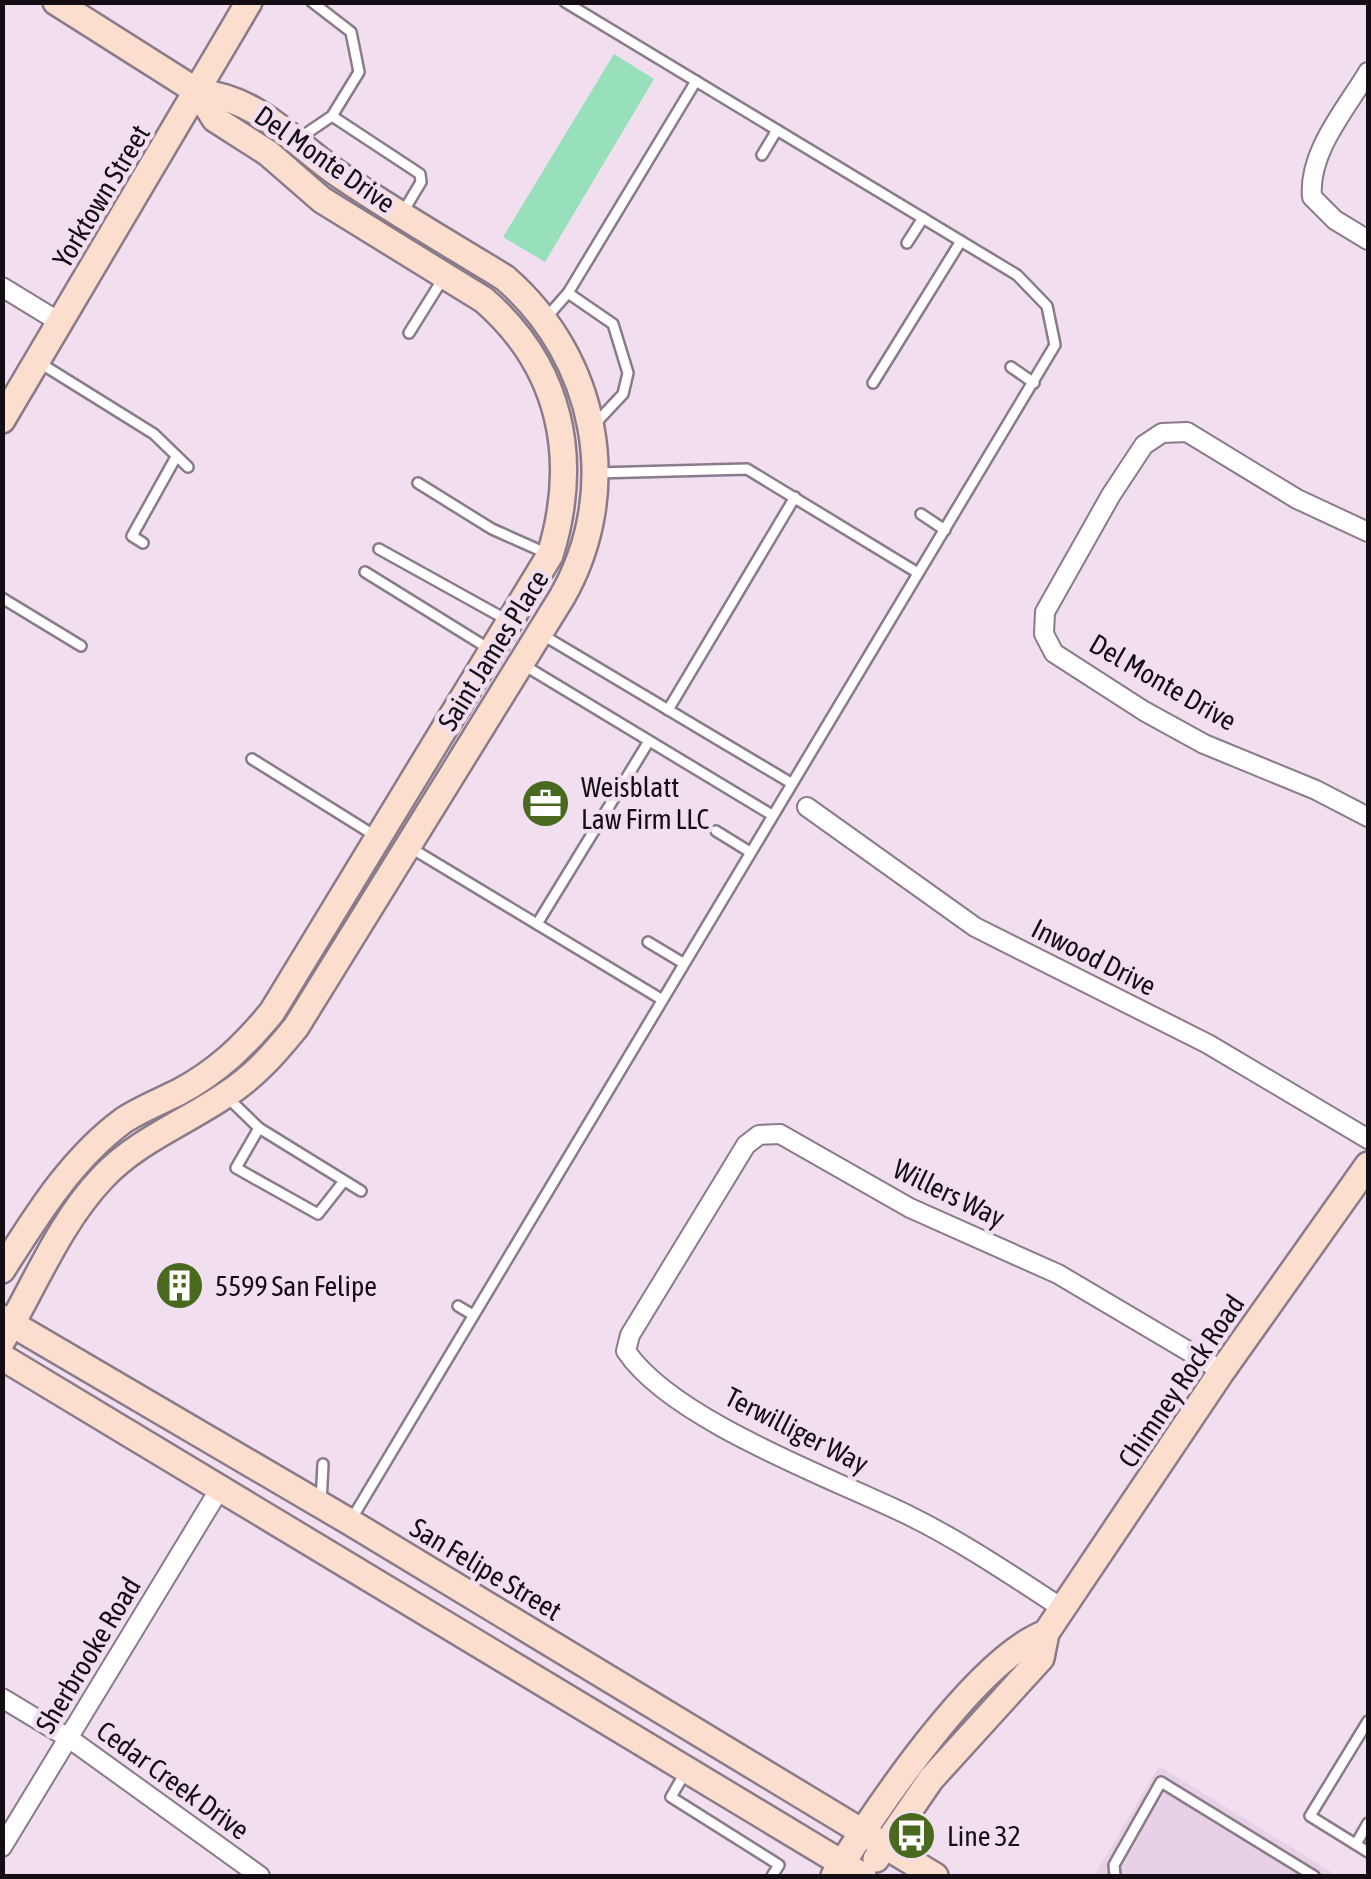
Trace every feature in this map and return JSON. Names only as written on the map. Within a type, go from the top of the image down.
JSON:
[{"type":"street","name":"Del Monte Drive","points":[[56,2],[198,92],[215,118],[268,153],[322,200],[484,300],[528,345]]},
{"type":"street","name":"Yorktown Street","points":[[2,420],[249,2]]},
{"type":"street","points":[[1368,72],[1320,152],[1310,179],[1312,196],[1335,220],[1368,240]]},
{"type":"street","name":"Del Monte Drive","points":[[198,92],[232,96],[297,140],[339,175],[504,278],[545,320]]},
{"type":"street","points":[[436,269],[442,239]]},
{"type":"street","points":[[2,286],[61,322]]},
{"type":"street","name":"Saint James Place","points":[[6,1328],[68,1222],[102,1178],[141,1144],[226,1096],[266,1065],[296,1027],[578,569],[588,541],[595,472],[591,428],[585,395],[568,353],[545,320]]},
{"type":"street","name":"Saint James Place","points":[[2,1270],[44,1203],[82,1158],[125,1120],[210,1074],[240,1052],[272,1012],[550,555],[560,523],[564,436],[555,400],[528,345]]},
{"type":"street","name":"Del Monte Drive","points":[[1368,532],[1297,500],[1188,432],[1162,432],[1144,445],[1044,612],[1044,634],[1054,653],[1204,744],[1316,790],[1368,818]]},
{"type":"street","points":[[565,475],[595,472]]},
{"type":"street","name":"Inwood Drive","points":[[807,806],[975,928],[1208,1044],[1368,1138]]},
{"type":"street","points":[[379,838],[407,846]]},
{"type":"street","points":[[210,1074],[226,1096]]},
{"type":"street","name":"Willers Way","points":[[688,1238],[746,1145],[759,1135],[780,1134],[910,1208],[1058,1274],[1222,1371]]},
{"type":"street","name":"Chimney Rock Road","points":[[851,1873],[929,1741],[1022,1642],[1046,1633],[1065,1610],[1222,1371],[1368,1165]]},
{"type":"street","name":"Terwilliger Way","points":[[688,1238],[630,1334],[626,1351],[637,1368],[731,1430],[924,1524],[1065,1610]]},
{"type":"street","name":"San Felipe Street","points":[[6,1328],[350,1522],[934,1876]]},
{"type":"street","points":[[2,1357],[688,1769],[851,1873]]},
{"type":"street","name":"Sherbrooke Road","points":[[2,1847],[220,1490]]},
{"type":"street","points":[[332,1554],[350,1522]]},
{"type":"street","points":[[548,1684],[568,1653]]},
{"type":"street","name":"Cedar Creek Drive","points":[[2,1698],[70,1739],[260,1876]]},
{"type":"lane","points":[[350,1522],[1056,345],[1047,306],[1017,275],[565,2]]},
{"type":"lane","points":[[297,140],[332,116],[359,72],[351,32],[316,4]]},
{"type":"lane","points":[[545,320],[568,293],[696,81]]},
{"type":"lane","points":[[332,116],[420,174],[421,182],[402,214]]},
{"type":"lane","points":[[762,155],[777,130]]},
{"type":"lane","points":[[907,243],[922,218]]},
{"type":"lane","points":[[873,383],[961,241]]},
{"type":"lane","points":[[409,333],[436,269]]},
{"type":"lane","points":[[568,293],[614,324],[628,374],[623,394],[591,428]]},
{"type":"lane","points":[[37,362],[154,434],[188,467]]},
{"type":"lane","points":[[1011,368],[1034,383]]},
{"type":"lane","points":[[143,542],[132,536],[176,457]]},
{"type":"lane","points":[[595,472],[731,466],[758,474],[918,573]]},
{"type":"lane","points":[[418,483],[516,542],[550,555]]},
{"type":"lane","points":[[668,710],[795,497]]},
{"type":"lane","points":[[921,514],[945,530]]},
{"type":"lane","points":[[379,549],[511,622]]},
{"type":"lane","points":[[365,572],[493,652]]},
{"type":"lane","points":[[2,598],[81,646]]},
{"type":"lane","points":[[539,633],[791,783]]},
{"type":"lane","points":[[520,662],[772,815]]},
{"type":"lane","points":[[537,924],[650,741]]},
{"type":"lane","points":[[252,759],[379,838]]},
{"type":"lane","points":[[716,831],[750,852]]},
{"type":"lane","points":[[407,846],[662,998]]},
{"type":"lane","points":[[648,942],[683,963]]},
{"type":"lane","points":[[620,1038],[633,1046]]},
{"type":"lane","points":[[226,1096],[259,1128],[361,1191]]},
{"type":"lane","points":[[259,1128],[236,1168],[318,1214],[344,1181]]},
{"type":"lane","points":[[458,1306],[473,1315]]},
{"type":"lane","points":[[321,1506],[323,1464]]},
{"type":"lane","points":[[1368,1722],[1310,1816],[1368,1852]]},
{"type":"lane","points":[[688,1769],[671,1797],[779,1865],[772,1876]]},
{"type":"lane","points":[[1115,1876],[1114,1864],[1161,1782],[1314,1876]]},
{"type":"lane","points":[[1356,1844],[1368,1823]]},
{"type":"shaded area","points":[[1159,1766],[1338,1876],[1094,1876]]},
{"type":"green space","points":[[614,54],[654,79],[545,262],[503,237]]},
{"type":"place","name":"Weisblatt Law Firm LLC","points":[[546,803]]},
{"type":"place","name":"5599 San Felipe","points":[[180,1286]]},
{"type":"place","name":"Line 32","points":[[912,1836]]}]
